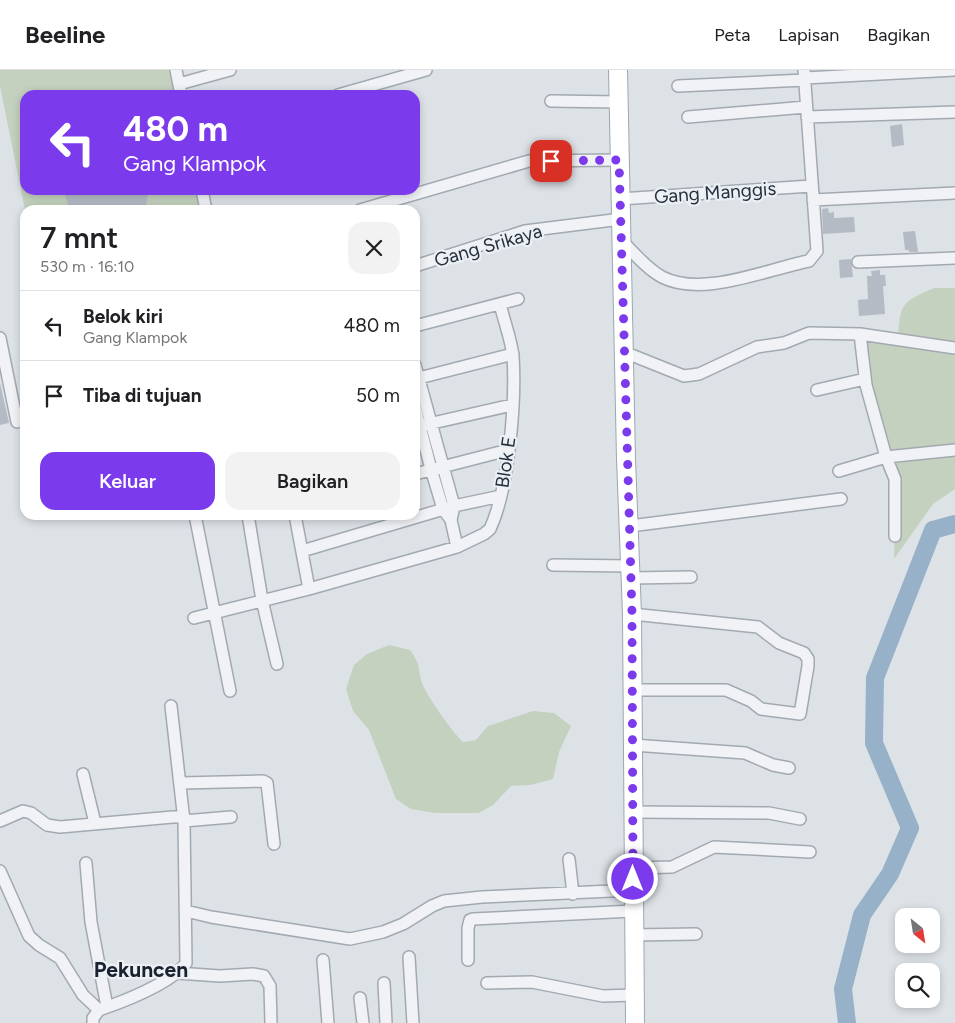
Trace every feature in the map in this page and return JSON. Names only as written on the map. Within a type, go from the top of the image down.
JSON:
[{"type":"main road","points":[[618,70],[632,614],[633,935],[636,1023]]},
{"type":"street","points":[[176,70],[184,86],[230,70]]},
{"type":"street","points":[[356,90],[426,70]]},
{"type":"street","points":[[678,86],[805,76],[955,70]]},
{"type":"street","points":[[622,241],[662,277],[676,282],[694,284],[714,283],[809,260],[815,255],[816,246],[805,76]]},
{"type":"street","points":[[551,102],[619,102]]},
{"type":"street","points":[[688,117],[806,112],[955,112]]},
{"type":"street","points":[[391,205],[534,161],[619,160]]},
{"type":"street","name":"Gang Manggis","points":[[620,199],[811,186]]},
{"type":"street","points":[[813,200],[955,194]]},
{"type":"street","name":"Gang Srikaya","points":[[420,264],[535,229],[621,219]]},
{"type":"street","points":[[858,262],[955,258]]},
{"type":"street","points":[[420,325],[518,299]]},
{"type":"street","name":"Blok E","points":[[194,618],[309,589],[457,547],[484,534],[490,529],[501,496],[512,405],[513,354],[500,304]]},
{"type":"street","points":[[624,352],[677,374],[692,376],[757,347],[784,343],[809,333],[860,334],[955,348]]},
{"type":"street","points":[[860,334],[865,379],[886,457],[895,479],[895,536]]},
{"type":"street","points":[[0,338],[17,422]]},
{"type":"street","points":[[420,378],[513,354]]},
{"type":"street","points":[[818,390],[865,379]]},
{"type":"street","points":[[422,426],[512,405]]},
{"type":"street","points":[[420,407],[422,426],[449,508],[457,547]]},
{"type":"street","points":[[420,473],[508,450]]},
{"type":"street","points":[[839,471],[886,457],[955,450]]},
{"type":"street","points":[[420,516],[501,496]]},
{"type":"street","points":[[630,526],[841,498]]},
{"type":"street","points":[[197,520],[230,691]]},
{"type":"street","points":[[249,520],[262,600],[277,664]]},
{"type":"street","points":[[296,520],[309,589]]},
{"type":"street","points":[[302,551],[408,520]]},
{"type":"street","points":[[553,565],[691,577]]},
{"type":"street","points":[[632,614],[758,627],[779,643],[804,653],[808,666],[800,714],[761,709],[751,701],[726,690],[632,690]]},
{"type":"street","points":[[93,1023],[93,1018],[103,1009],[177,973],[182,969],[187,959],[184,818],[172,706]]},
{"type":"street","points":[[633,745],[745,753],[773,765],[789,768]]},
{"type":"street","points":[[83,774],[95,823]]},
{"type":"street","points":[[181,783],[267,783],[274,844]]},
{"type":"street","points":[[0,822],[24,811],[31,813],[47,826],[231,817]]},
{"type":"street","points":[[632,812],[768,813],[800,819]]},
{"type":"street","points":[[633,868],[672,867],[714,847],[810,852]]},
{"type":"street","points":[[569,859],[574,894]]},
{"type":"street","points":[[86,863],[91,922],[103,1009]]},
{"type":"street","points":[[0,871],[29,936],[39,946],[60,958],[83,995],[103,1009]]},
{"type":"street","points":[[186,911],[211,917],[350,939],[364,938],[390,930],[444,901],[482,897],[634,890]]},
{"type":"street","points":[[468,960],[468,928],[470,920],[473,919],[633,911]]},
{"type":"street","points":[[633,935],[696,934]]},
{"type":"street","points":[[409,957],[413,1023]]},
{"type":"street","points":[[323,960],[328,1023]]},
{"type":"street","points":[[177,973],[220,976],[253,974],[264,976],[270,986],[271,1023]]},
{"type":"street","points":[[487,983],[532,982],[603,996],[634,995]]},
{"type":"street","points":[[384,983],[386,1023]]},
{"type":"street","points":[[360,998],[363,1023]]},
{"type":"green space","points":[[0,70],[171,70],[175,90],[20,90],[20,185],[0,86]]},
{"type":"green space","points":[[22,195],[196,195],[198,205],[24,205]]},
{"type":"green space","points":[[934,288],[955,288],[955,489],[933,504],[894,559],[894,531],[889,474],[879,418],[860,334],[898,339],[900,318],[905,305],[915,297]]},
{"type":"green space","points":[[389,645],[410,650],[418,663],[422,683],[429,696],[447,723],[463,742],[476,740],[488,726],[533,711],[554,713],[571,726],[559,752],[553,779],[530,785],[511,786],[493,805],[479,813],[435,813],[411,809],[396,799],[369,730],[353,711],[346,689],[354,665],[367,654]]},
{"type":"building","points":[[902,124],[904,145],[892,147],[890,126]]},
{"type":"building","points":[[65,195],[148,195],[146,205],[68,205]]},
{"type":"building","points":[[828,208],[829,213],[834,212],[834,218],[854,217],[855,232],[823,234],[822,209]]},
{"type":"building","points":[[915,231],[918,252],[909,252],[909,250],[905,250],[903,232]]},
{"type":"building","points":[[851,259],[853,277],[840,278],[839,260]]},
{"type":"building","points":[[880,270],[880,275],[885,275],[886,286],[883,286],[885,314],[859,316],[858,300],[868,299],[867,276],[872,276],[871,271]]},
{"type":"building","points":[[0,383],[9,423],[0,425]]},
{"type":"waterway","points":[[847,1023],[843,989],[862,915],[890,874],[910,828],[874,743],[875,678],[933,530],[955,524]]},
{"type":"district","name":"Pekuncen","points":[[141,970]]},
{"type":"route","points":[[551,161],[619,160],[626,459],[632,614],[633,879]]}]
